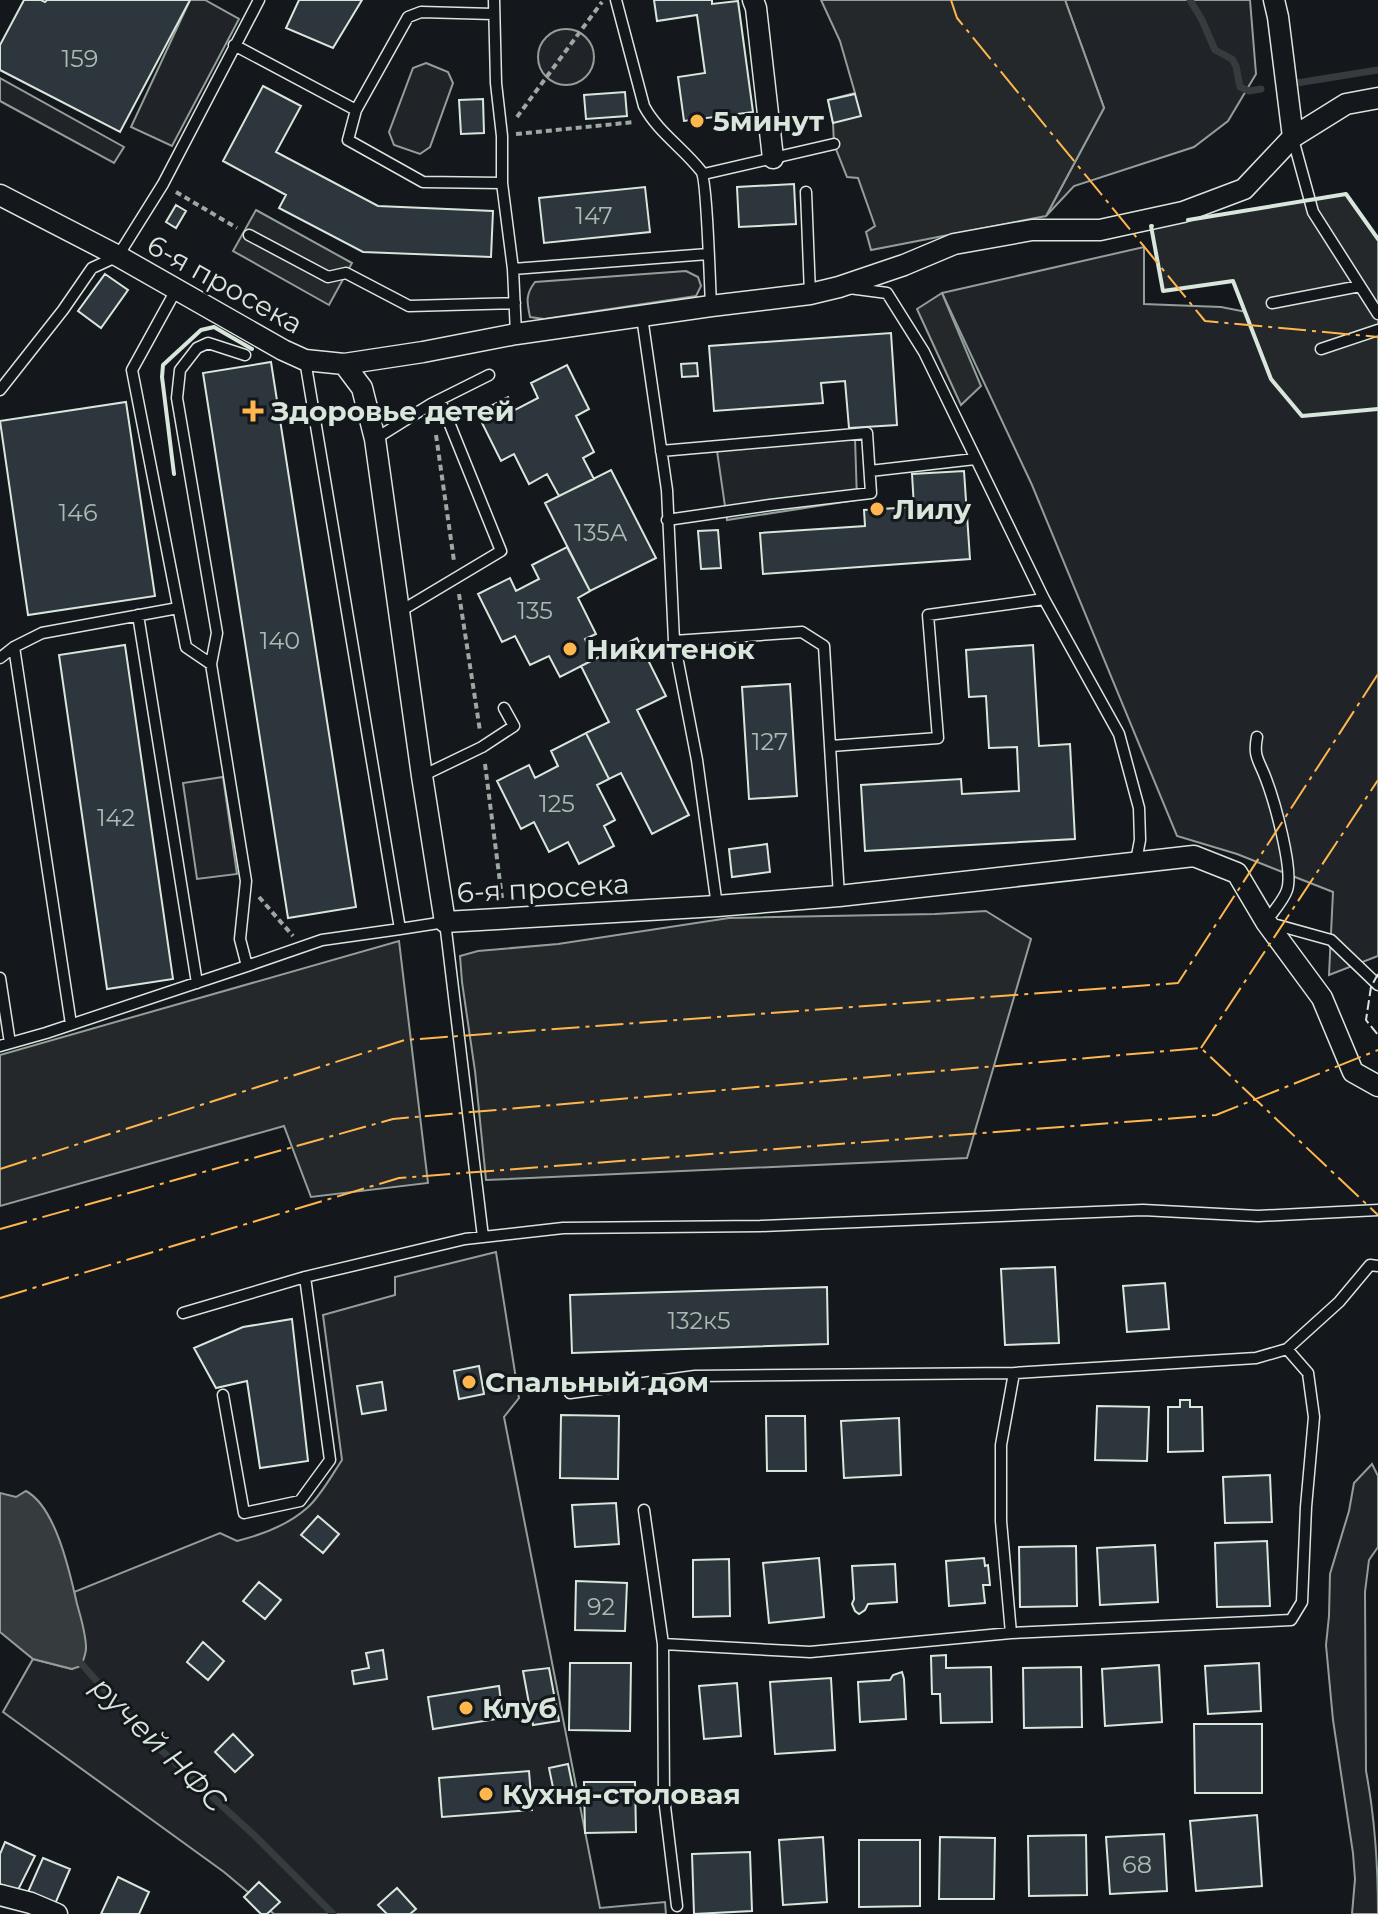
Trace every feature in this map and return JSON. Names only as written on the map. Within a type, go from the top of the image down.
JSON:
[{"type":"street","points":[[753,0],[773,158]]},
{"type":"street","points":[[1274,0],[1293,137]]},
{"type":"street","points":[[344,364],[516,334],[810,294],[904,265],[954,244],[1032,230],[1100,230],[1183,212],[1244,189],[1293,137],[1346,104],[1378,98]]},
{"type":"street","name":"6-я просека","points":[[0,195],[118,256],[283,350],[305,360],[344,364],[362,388],[375,439],[445,922],[839,896],[1194,856],[1237,873],[1266,922],[1322,998],[1353,1072],[1378,1086]]},
{"type":"street","points":[[0,1895],[57,1914]]},
{"type":"lane","points":[[0,390],[92,268],[118,256],[163,184],[259,0]]},
{"type":"lane","points":[[494,0],[502,183],[513,269],[516,334]]},
{"type":"lane","points":[[616,0],[644,106],[652,121],[704,174],[711,306]]},
{"type":"lane","points":[[493,14],[421,12],[408,17],[356,110],[348,140],[423,182],[502,183]]},
{"type":"lane","points":[[234,45],[356,110]]},
{"type":"lane","points":[[1293,137],[1313,212],[1378,314]]},
{"type":"lane","points":[[704,174],[834,144]]},
{"type":"lane","points":[[806,192],[810,294]]},
{"type":"lane","points":[[249,235],[328,277],[346,273],[409,306],[515,303]]},
{"type":"lane","points":[[513,269],[708,254]]},
{"type":"lane","points":[[1272,303],[1360,286]]},
{"type":"lane","points":[[839,287],[887,293],[924,352],[1044,599],[1119,734],[1139,808],[1140,840],[1136,861]]},
{"type":"lane","points":[[176,290],[132,370],[186,647],[211,664]]},
{"type":"lane","points":[[642,317],[667,490],[674,641],[697,760],[717,906]]},
{"type":"lane","points":[[1321,349],[1378,330]]},
{"type":"lane","points":[[245,355],[208,343],[197,348],[180,370],[177,398],[217,633],[211,664],[246,881],[240,939],[247,966]]},
{"type":"lane","points":[[305,360],[400,929]]},
{"type":"lane","points":[[375,439],[435,402],[489,375]]},
{"type":"lane","points":[[399,612],[501,551],[435,402]]},
{"type":"lane","points":[[661,451],[867,433],[871,493],[667,520]]},
{"type":"lane","points":[[870,471],[975,459]]},
{"type":"lane","points":[[831,746],[938,738],[928,615],[1044,599]]},
{"type":"lane","points":[[0,658],[42,633],[178,608]]},
{"type":"lane","points":[[138,615],[197,983]]},
{"type":"lane","points":[[674,641],[802,632],[824,646],[839,896]]},
{"type":"lane","points":[[14,647],[71,1024]]},
{"type":"lane","points":[[422,776],[482,747],[514,726],[504,708]]},
{"type":"lane","points":[[1257,737],[1254,752],[1279,820],[1288,890],[1266,922],[1331,940],[1378,985]]},
{"type":"lane","points":[[0,978],[5,1045],[322,940],[445,922],[483,1237]]},
{"type":"lane","points":[[183,1313],[305,1277],[465,1239],[563,1228],[760,1226],[1143,1210],[1258,1216],[1378,1210]]},
{"type":"lane","points":[[570,1393],[695,1376],[1014,1373],[1256,1358],[1287,1349],[1339,1302],[1370,1265],[1378,1266]]},
{"type":"lane","points":[[223,1395],[244,1513],[300,1501],[330,1460],[305,1277]]},
{"type":"lane","points":[[663,1644],[810,1652],[1011,1633],[1291,1620],[1302,1602],[1314,1417],[1308,1373],[1287,1349]]},
{"type":"lane","points":[[1011,1633],[1001,1521],[1001,1445],[1014,1373]]},
{"type":"lane","points":[[644,1510],[663,1644],[664,1798],[677,1906]]},
{"type":"path","points":[[502,136],[604,0]]},
{"type":"path","points":[[502,136],[652,121]]},
{"type":"path","points":[[163,184],[249,235]]},
{"type":"path","points":[[435,402],[505,920]]},
{"type":"path","points":[[246,881],[302,947]]},
{"type":"shaded area","points":[[190,0],[205,0],[239,19],[172,146],[131,127]]},
{"type":"shaded area","points":[[821,0],[1065,0],[1104,108],[1046,216],[871,250],[866,232],[875,226],[858,178],[847,177],[834,144],[828,100],[855,93],[840,41]]},
{"type":"shaded area","points":[[1065,0],[1250,0],[1256,74],[1228,121],[1194,147],[1074,186],[1046,216],[1104,108]]},
{"type":"shaded area","points":[[566,29],[586,37],[594,57],[586,77],[566,85],[546,77],[538,57],[546,37]]},
{"type":"shaded area","points":[[426,63],[448,72],[453,83],[430,147],[420,154],[394,145],[389,132],[413,68]]},
{"type":"shaded area","points":[[0,78],[124,147],[114,163],[0,101]]},
{"type":"shaded area","points":[[1346,194],[1378,239],[1378,409],[1302,416],[1271,379],[1233,281],[1163,291],[1151,226]]},
{"type":"shaded area","points":[[256,210],[352,263],[329,305],[233,251]]},
{"type":"shaded area","points":[[1144,247],[1144,304],[1221,307],[1378,338],[1378,956],[1329,975],[1333,892],[1237,854],[1177,836],[1032,485],[942,293]]},
{"type":"shaded area","points":[[686,271],[698,277],[701,286],[696,296],[544,319],[530,317],[528,299],[535,282]]},
{"type":"shaded area","points":[[942,293],[981,386],[961,405],[917,309]]},
{"type":"shaded area","points":[[855,438],[857,500],[727,520],[717,451]]},
{"type":"shaded area","points":[[223,777],[237,874],[197,879],[183,783]]},
{"type":"shaded area","points":[[986,911],[1031,939],[967,1158],[486,1180],[460,956],[478,951],[558,944],[729,918]]},
{"type":"shaded area","points":[[399,941],[428,1183],[311,1197],[284,1126],[0,1206],[0,1055]]},
{"type":"shaded area","points":[[496,1252],[519,1398],[504,1417],[600,1908],[665,1902],[666,1914],[274,1914],[224,1872],[3,1712],[33,1659],[72,1669],[86,1649],[74,1592],[220,1533],[237,1541],[265,1532],[291,1519],[317,1498],[342,1460],[323,1315],[395,1295],[395,1277]]},
{"type":"shaded area","points":[[1372,1464],[1378,1476],[1378,1547],[1369,1560],[1365,1592],[1366,1771],[1372,1806],[1378,1914],[1352,1914],[1355,1879],[1353,1853],[1333,1720],[1326,1645],[1330,1574],[1354,1483]]},
{"type":"shaded area","points":[[26,1491],[46,1511],[60,1542],[83,1626],[85,1655],[81,1666],[72,1669],[33,1659],[0,1632],[0,1493],[16,1497]]},
{"type":"building","points":[[24,0],[190,0],[120,132],[0,70],[0,45]]},
{"type":"building","points":[[299,0],[362,0],[333,48],[286,28]]},
{"type":"building","points":[[654,0],[712,0],[712,4],[738,1],[753,112],[684,121],[678,77],[705,73],[697,15],[657,21]]},
{"type":"building","points":[[263,86],[301,106],[276,152],[378,206],[493,211],[491,257],[363,252],[279,208],[286,195],[223,161]]},
{"type":"building","points":[[625,92],[627,116],[586,119],[584,95]]},
{"type":"building","points":[[855,94],[861,116],[833,123],[828,100]]},
{"type":"building","points":[[483,99],[484,133],[461,134],[459,100]]},
{"type":"building","points":[[794,184],[796,224],[739,227],[737,187]]},
{"type":"building","points":[[645,187],[650,232],[544,243],[539,198]]},
{"type":"building","points":[[176,205],[186,211],[176,228],[166,222]]},
{"type":"building","points":[[105,274],[128,290],[101,328],[78,311]]},
{"type":"building","points":[[891,333],[897,425],[849,428],[845,381],[821,383],[823,403],[714,411],[709,346]]},
{"type":"building","points":[[271,362],[356,907],[288,918],[203,373]]},
{"type":"building","points":[[697,363],[698,376],[682,377],[681,364]]},
{"type":"building","points":[[567,365],[589,409],[576,416],[594,452],[583,458],[594,479],[559,496],[547,474],[529,484],[514,454],[501,461],[477,413],[508,397],[515,410],[538,398],[531,383]]},
{"type":"building","points":[[126,402],[155,596],[28,615],[0,421]]},
{"type":"building","points":[[611,470],[656,558],[590,591],[545,503]]},
{"type":"building","points":[[964,471],[970,559],[763,574],[760,533],[865,526],[864,510],[914,507],[912,474]]},
{"type":"building","points":[[718,530],[721,568],[701,569],[698,531]]},
{"type":"building","points":[[567,547],[590,591],[578,598],[596,634],[585,639],[595,659],[560,677],[549,656],[530,665],[515,636],[502,642],[478,594],[510,578],[516,591],[539,579],[532,565]]},
{"type":"building","points":[[637,638],[666,696],[637,710],[689,815],[652,834],[621,773],[609,779],[586,733],[609,722],[581,666]]},
{"type":"building","points":[[125,645],[173,979],[107,989],[59,655]]},
{"type":"building","points":[[1033,645],[1039,746],[1070,744],[1075,839],[865,851],[861,785],[961,779],[962,794],[1019,791],[1017,747],[989,748],[986,696],[969,697],[966,650]]},
{"type":"building","points":[[790,684],[797,796],[749,799],[742,687]]},
{"type":"building","points":[[586,733],[609,779],[597,785],[615,820],[604,826],[614,846],[579,864],[568,842],[549,852],[534,822],[521,829],[497,781],[529,765],[535,778],[558,766],[551,751]]},
{"type":"building","points":[[767,844],[770,872],[732,877],[729,849]]},
{"type":"building","points":[[1055,1267],[1059,1343],[1005,1345],[1001,1269]]},
{"type":"building","points":[[1165,1283],[1169,1329],[1127,1332],[1123,1286]]},
{"type":"building","points":[[827,1287],[828,1344],[572,1353],[570,1295]]},
{"type":"building","points":[[292,1319],[308,1461],[260,1468],[247,1381],[216,1388],[194,1348],[243,1327]]},
{"type":"building","name":"Спальный дом","points":[[479,1366],[484,1394],[459,1399],[454,1371]]},
{"type":"building","points":[[382,1382],[386,1410],[362,1414],[357,1386]]},
{"type":"building","points":[[1180,1400],[1190,1400],[1190,1407],[1202,1407],[1203,1451],[1168,1452],[1168,1407],[1180,1407]]},
{"type":"building","points":[[1097,1406],[1149,1407],[1147,1461],[1095,1460]]},
{"type":"building","points":[[561,1415],[619,1416],[618,1479],[560,1478]]},
{"type":"building","points":[[766,1416],[805,1416],[806,1471],[767,1471]]},
{"type":"building","points":[[899,1418],[901,1475],[844,1478],[841,1421]]},
{"type":"building","points":[[1270,1475],[1272,1522],[1225,1523],[1223,1477]]},
{"type":"building","points":[[616,1503],[619,1544],[575,1547],[572,1505]]},
{"type":"building","points":[[318,1516],[339,1534],[323,1553],[301,1535]]},
{"type":"building","points":[[1267,1541],[1270,1606],[1217,1607],[1215,1543]]},
{"type":"building","points":[[1155,1545],[1158,1602],[1100,1605],[1097,1548]]},
{"type":"building","points":[[1076,1546],[1077,1606],[1020,1607],[1019,1547]]},
{"type":"building","points":[[819,1558],[824,1617],[769,1623],[763,1563]]},
{"type":"building","points":[[984,1558],[990,1585],[983,1585],[985,1603],[949,1606],[946,1561]]},
{"type":"building","points":[[729,1559],[730,1616],[693,1617],[693,1560]]},
{"type":"building","points":[[895,1564],[897,1602],[868,1604],[859,1614],[855,1611],[852,1604],[852,1566]]},
{"type":"building","points":[[576,1581],[627,1583],[625,1631],[575,1630]]},
{"type":"building","points":[[259,1582],[281,1600],[265,1619],[243,1601]]},
{"type":"building","points":[[203,1642],[224,1661],[208,1680],[187,1662]]},
{"type":"building","points":[[383,1650],[387,1679],[354,1684],[352,1671],[369,1668],[366,1653]]},
{"type":"building","points":[[946,1655],[946,1668],[991,1667],[992,1722],[941,1723],[940,1694],[932,1694],[931,1656]]},
{"type":"building","points":[[570,1663],[631,1663],[630,1731],[569,1730]]},
{"type":"building","points":[[1259,1663],[1261,1711],[1208,1714],[1205,1666]]},
{"type":"building","points":[[1159,1665],[1162,1722],[1105,1726],[1102,1669]]},
{"type":"building","points":[[1081,1667],[1082,1727],[1024,1728],[1023,1668]]},
{"type":"building","points":[[549,1668],[559,1721],[533,1725],[523,1671]]},
{"type":"building","points":[[902,1672],[906,1719],[860,1722],[858,1682],[890,1680],[893,1675]]},
{"type":"building","points":[[831,1678],[835,1750],[775,1754],[770,1682]]},
{"type":"building","points":[[737,1683],[741,1736],[704,1739],[699,1686]]},
{"type":"building","name":"Клуб","points":[[499,1686],[503,1718],[433,1729],[428,1697]]},
{"type":"building","points":[[1194,1724],[1262,1724],[1262,1793],[1195,1793]]},
{"type":"building","points":[[233,1734],[253,1755],[235,1772],[215,1752]]},
{"type":"building","points":[[568,1764],[575,1798],[556,1802],[549,1768]]},
{"type":"building","name":"Кухня-столовая","points":[[529,1771],[532,1810],[442,1817],[439,1778]]},
{"type":"building","points":[[584,1782],[635,1782],[636,1832],[585,1833]]},
{"type":"building","points":[[1257,1815],[1262,1886],[1196,1891],[1190,1821]]},
{"type":"building","points":[[1164,1834],[1167,1891],[1110,1894],[1106,1837]]},
{"type":"building","points":[[1086,1835],[1087,1895],[1029,1896],[1028,1836]]},
{"type":"building","points":[[823,1837],[827,1902],[783,1905],[779,1840]]},
{"type":"building","points":[[940,1837],[995,1838],[994,1899],[939,1899]]},
{"type":"building","points":[[859,1840],[920,1840],[920,1906],[859,1907]]},
{"type":"building","points":[[5,1842],[35,1856],[17,1892],[0,1884],[0,1854]]},
{"type":"building","points":[[750,1852],[752,1911],[694,1914],[692,1854]]},
{"type":"building","points":[[43,1858],[70,1869],[55,1904],[28,1892]]},
{"type":"building","points":[[118,1877],[149,1892],[139,1914],[101,1914]]},
{"type":"building","points":[[259,1882],[280,1902],[267,1914],[261,1914],[244,1897]]},
{"type":"building","points":[[397,1888],[416,1909],[410,1914],[387,1914],[378,1905]]},
{"type":"waterway","points":[[1190,0],[1215,50],[1232,59],[1240,87],[1249,91],[1261,89]]},
{"type":"waterway","points":[[1297,83],[1378,70]]},
{"type":"waterway","name":"ручей НФС","points":[[77,1659],[150,1740],[255,1836],[333,1914]]},
{"type":"fence","points":[[1378,974],[1371,987],[1366,1020],[1378,1035]]},
{"type":"wall","points":[[1188,220],[1346,194],[1378,239]]},
{"type":"wall","points":[[1152,226],[1163,291],[1233,281],[1271,379],[1302,416],[1378,409]]},
{"type":"wall","points":[[174,474],[163,365],[201,330],[214,327],[252,349]]},
{"type":"power","points":[[951,0],[957,18],[1205,321],[1378,337]]},
{"type":"power","points":[[0,1169],[405,1040],[1178,983],[1378,674]]},
{"type":"power","points":[[1201,1048],[1378,780]]},
{"type":"power","points":[[0,1229],[393,1119],[1201,1048],[1378,1215]]},
{"type":"power","points":[[0,1298],[399,1178],[1216,1115],[1378,1050]]},
{"type":"place","name":"5минут","points":[[697,121]]},
{"type":"place","name":"Здоровье детей","points":[[253,411]]},
{"type":"place","name":"Лилу","points":[[877,509]]},
{"type":"place","name":"Никитенок","points":[[570,649]]},
{"type":"place","name":"Спальный дом","points":[[469,1382]]},
{"type":"place","name":"Клуб","points":[[466,1708]]},
{"type":"place","name":"Кухня-столовая","points":[[486,1794]]}]
